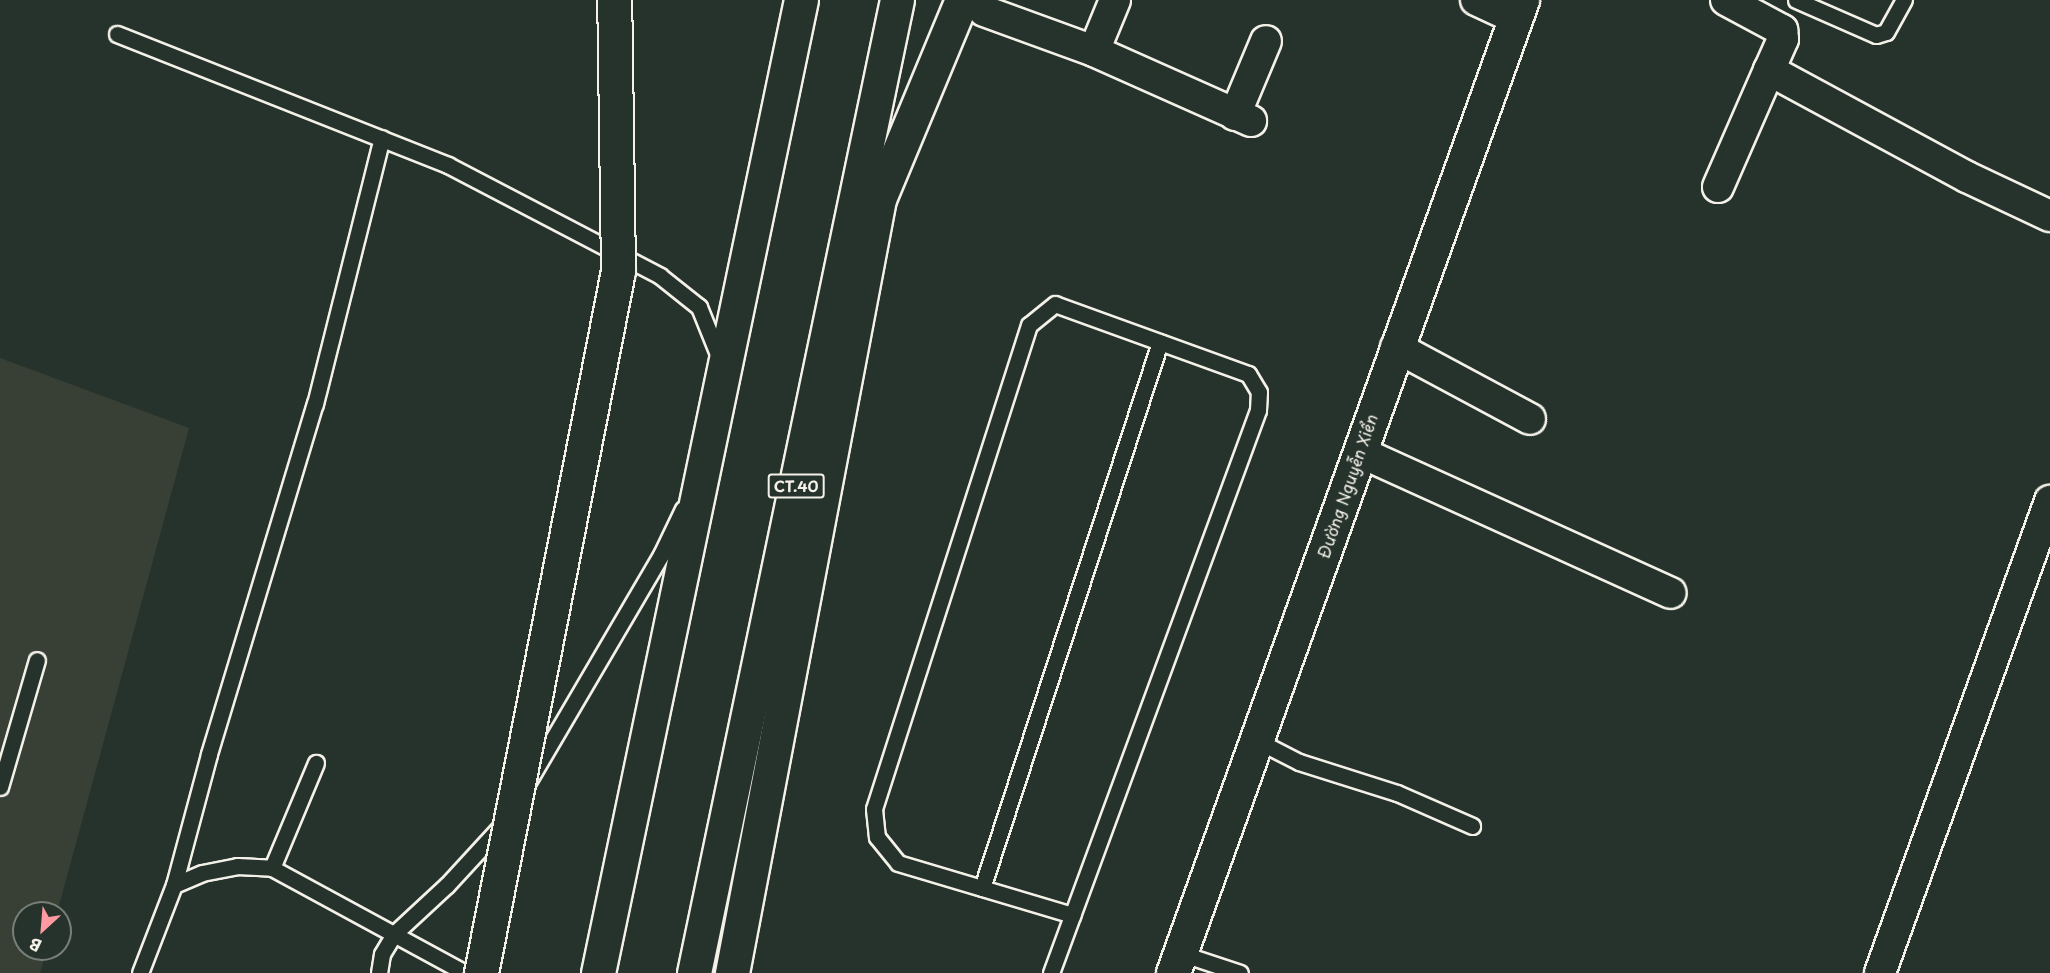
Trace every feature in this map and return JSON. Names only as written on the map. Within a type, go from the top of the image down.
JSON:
[{"type":"main road","points":[[481,973],[618,271],[614,0]]},
{"type":"main road","points":[[598,973],[801,0]]},
{"type":"main road","name":"CT.40","points":[[694,973],[897,0]]},
{"type":"main road","points":[[732,973],[879,199],[973,5]]},
{"type":"main road","name":"Đường Nguyễn Xiển","points":[[1177,963],[1519,9]]},
{"type":"street","points":[[1094,51],[1115,0]]},
{"type":"street","points":[[1476,0],[1519,9]]},
{"type":"street","points":[[1718,187],[1783,39],[1782,30],[1726,0]]},
{"type":"street","points":[[973,5],[1094,51],[1243,118],[1266,41]]},
{"type":"street","points":[[1769,70],[1967,177],[2041,213]]},
{"type":"street","points":[[1396,347],[1530,419]]},
{"type":"street","points":[[1360,452],[1671,593]]},
{"type":"street","points":[[1880,973],[2050,501]]},
{"type":"lane","points":[[1796,0],[1876,35],[1886,32],[1904,0]]},
{"type":"lane","points":[[117,34],[448,165],[660,276],[699,307],[720,357],[716,401],[700,470],[661,555],[497,833],[394,934],[382,954],[379,973]]},
{"type":"lane","points":[[140,973],[174,885],[209,754],[315,404],[382,138]]},
{"type":"lane","points":[[1051,973],[1258,410],[1259,392],[1248,374],[1055,304],[1029,325],[874,809],[877,837],[898,862],[1072,915]]},
{"type":"lane","points":[[982,888],[1160,342]]},
{"type":"lane","points":[[0,787],[37,660]]},
{"type":"lane","points":[[1257,740],[1299,762],[1397,793],[1472,826]]},
{"type":"lane","points":[[272,868],[316,763]]},
{"type":"lane","points":[[174,885],[202,873],[237,866],[272,868],[465,973]]},
{"type":"lane","points":[[1177,963],[1240,973]]},
{"type":"shaded area","points":[[0,358],[189,428],[60,901],[12,901],[12,961],[44,961],[40,973],[0,973]]}]
